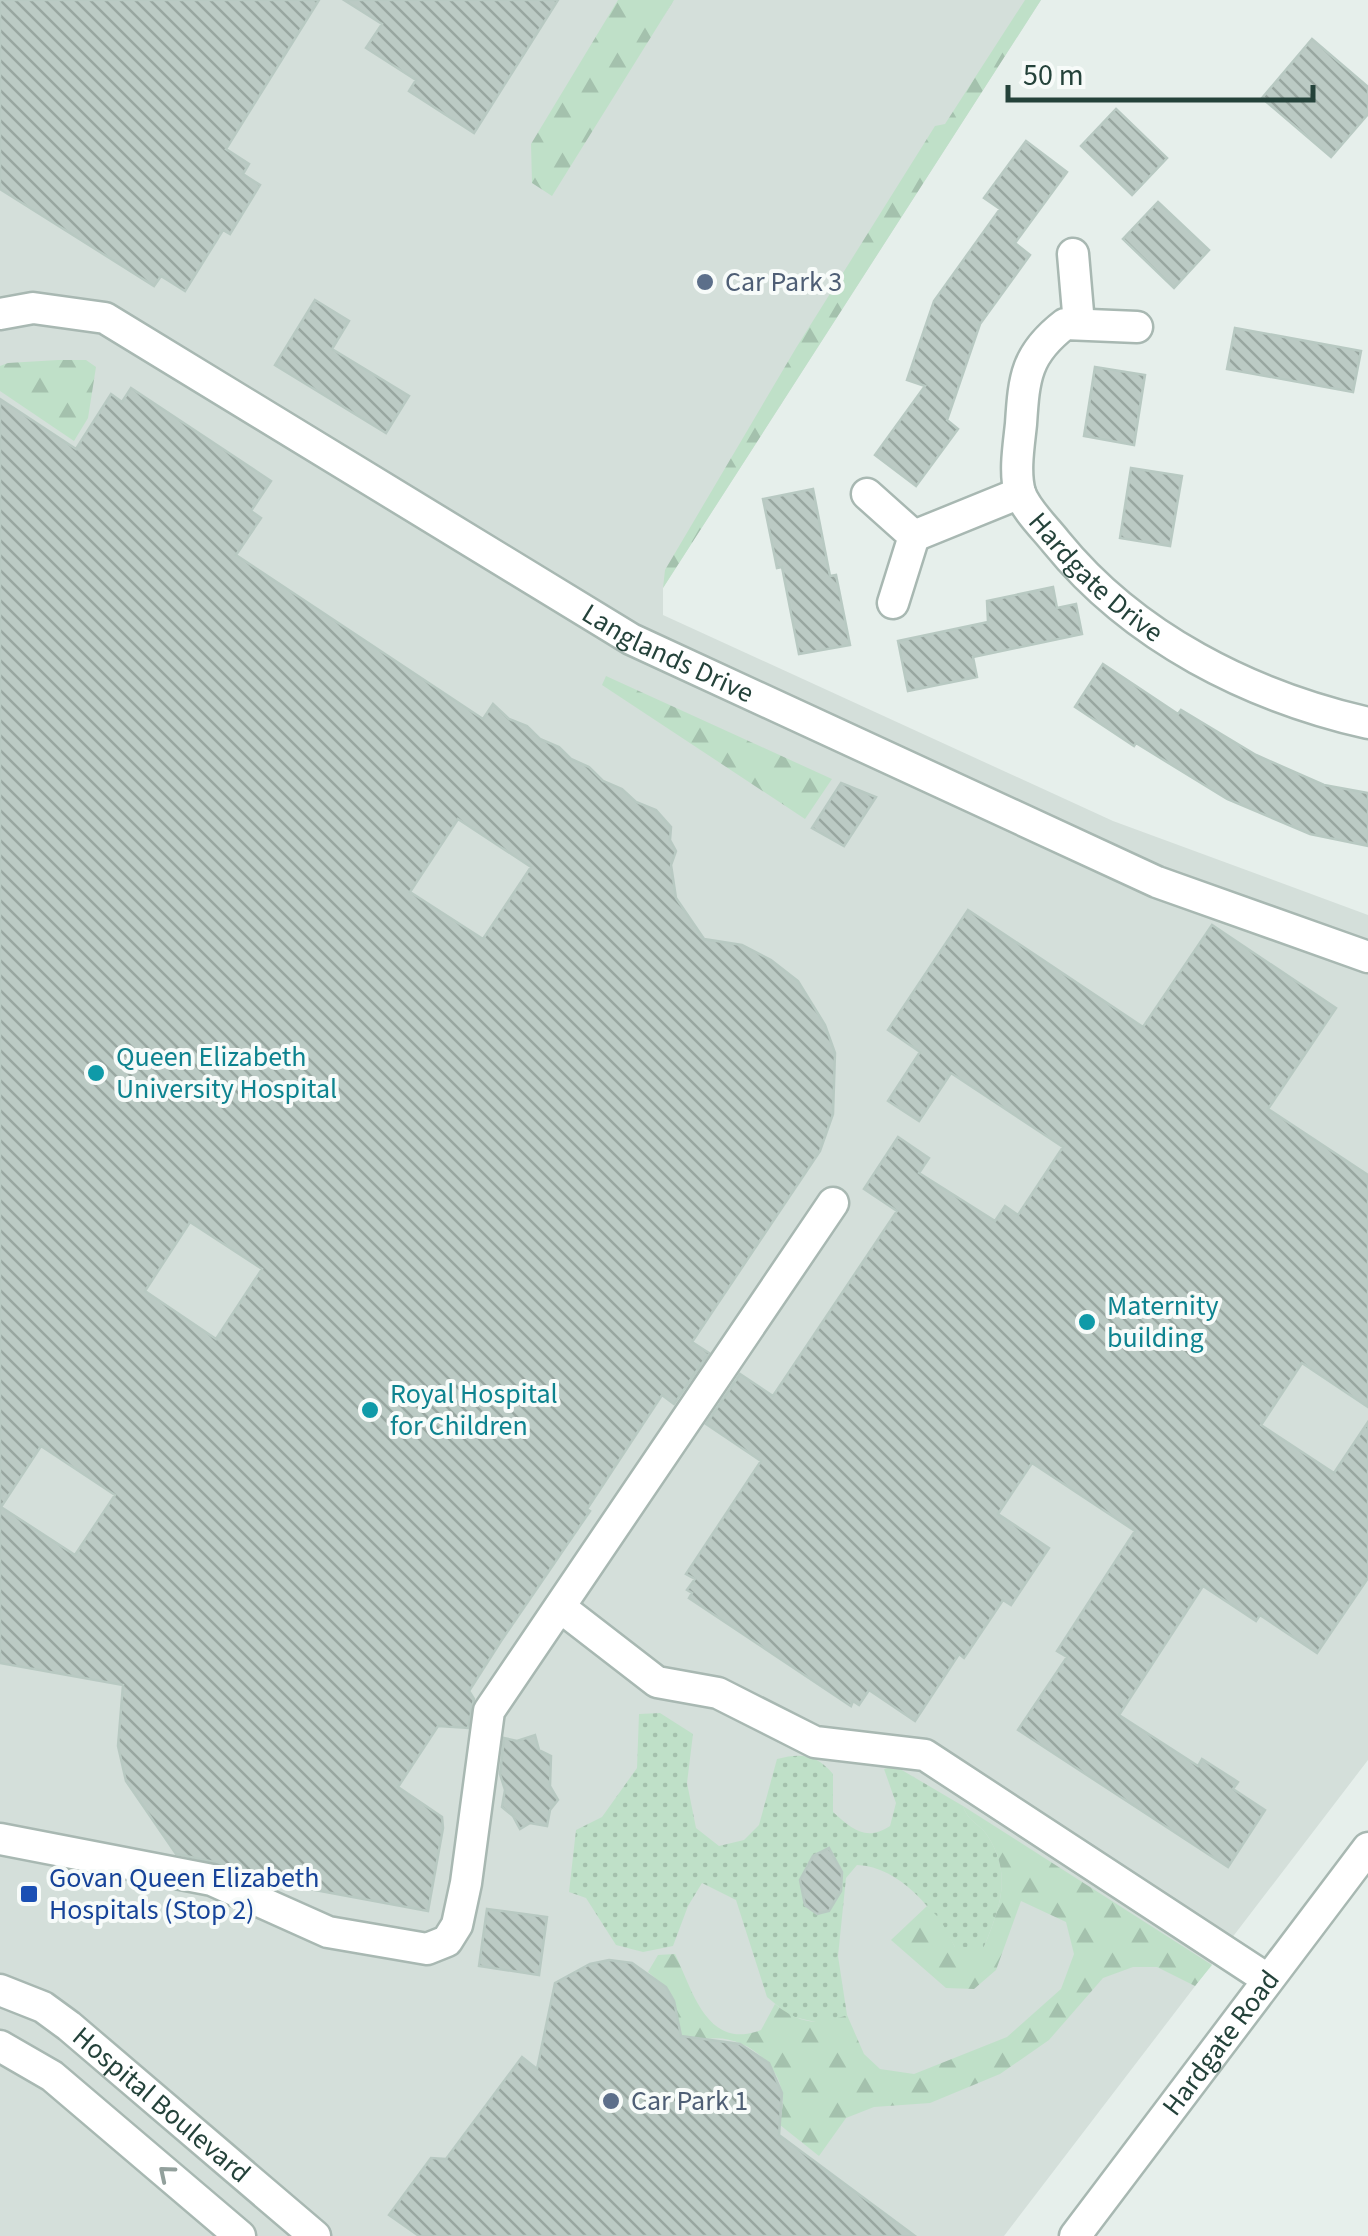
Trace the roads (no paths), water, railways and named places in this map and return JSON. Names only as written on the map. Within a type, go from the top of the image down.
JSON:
[{"type":"street","points":[[1073,254],[1079,324],[1136,326]]},
{"type":"street","name":"Langlands Drive","points":[[0,314],[33,308],[105,318],[630,639],[1157,882],[1368,957]]},
{"type":"street","name":"Hardgate Drive","points":[[1079,324],[1065,324],[1050,336],[1038,347],[1027,370],[1018,458],[1020,493],[1066,554],[1114,600],[1168,643],[1253,687],[1317,712],[1368,723]]},
{"type":"street","points":[[914,536],[1020,493]]},
{"type":"street","points":[[867,494],[914,536]]},
{"type":"street","points":[[893,603],[914,536]]},
{"type":"street","points":[[0,1840],[212,1880],[328,1932],[426,1949],[447,1941],[456,1925],[466,1883],[489,1711],[833,1203]]},
{"type":"street","points":[[560,1607],[656,1682],[718,1693],[815,1742],[925,1755],[1267,1979]]},
{"type":"street","name":"Hardgate Road","points":[[1076,2236],[1368,1848]]},
{"type":"street","name":"Hospital Boulevard","points":[[0,1990],[42,2007],[70,2026],[315,2236]]},
{"type":"street","name":"Hospital Boulevard","points":[[0,2046],[52,2076],[240,2236]]},
{"type":"place","name":"Car Park 3","points":[[705,282]]},
{"type":"place","name":"Queen Elizabeth University Hospital","points":[[96,1073]]},
{"type":"place","name":"Maternity building","points":[[1087,1322]]},
{"type":"place","name":"Royal Hospital for Children","points":[[370,1410]]},
{"type":"place","name":"Govan Queen Elizabeth Hospitals (Stop 2)","points":[[29,1894]]},
{"type":"place","name":"Car Park 1","points":[[611,2101]]}]
